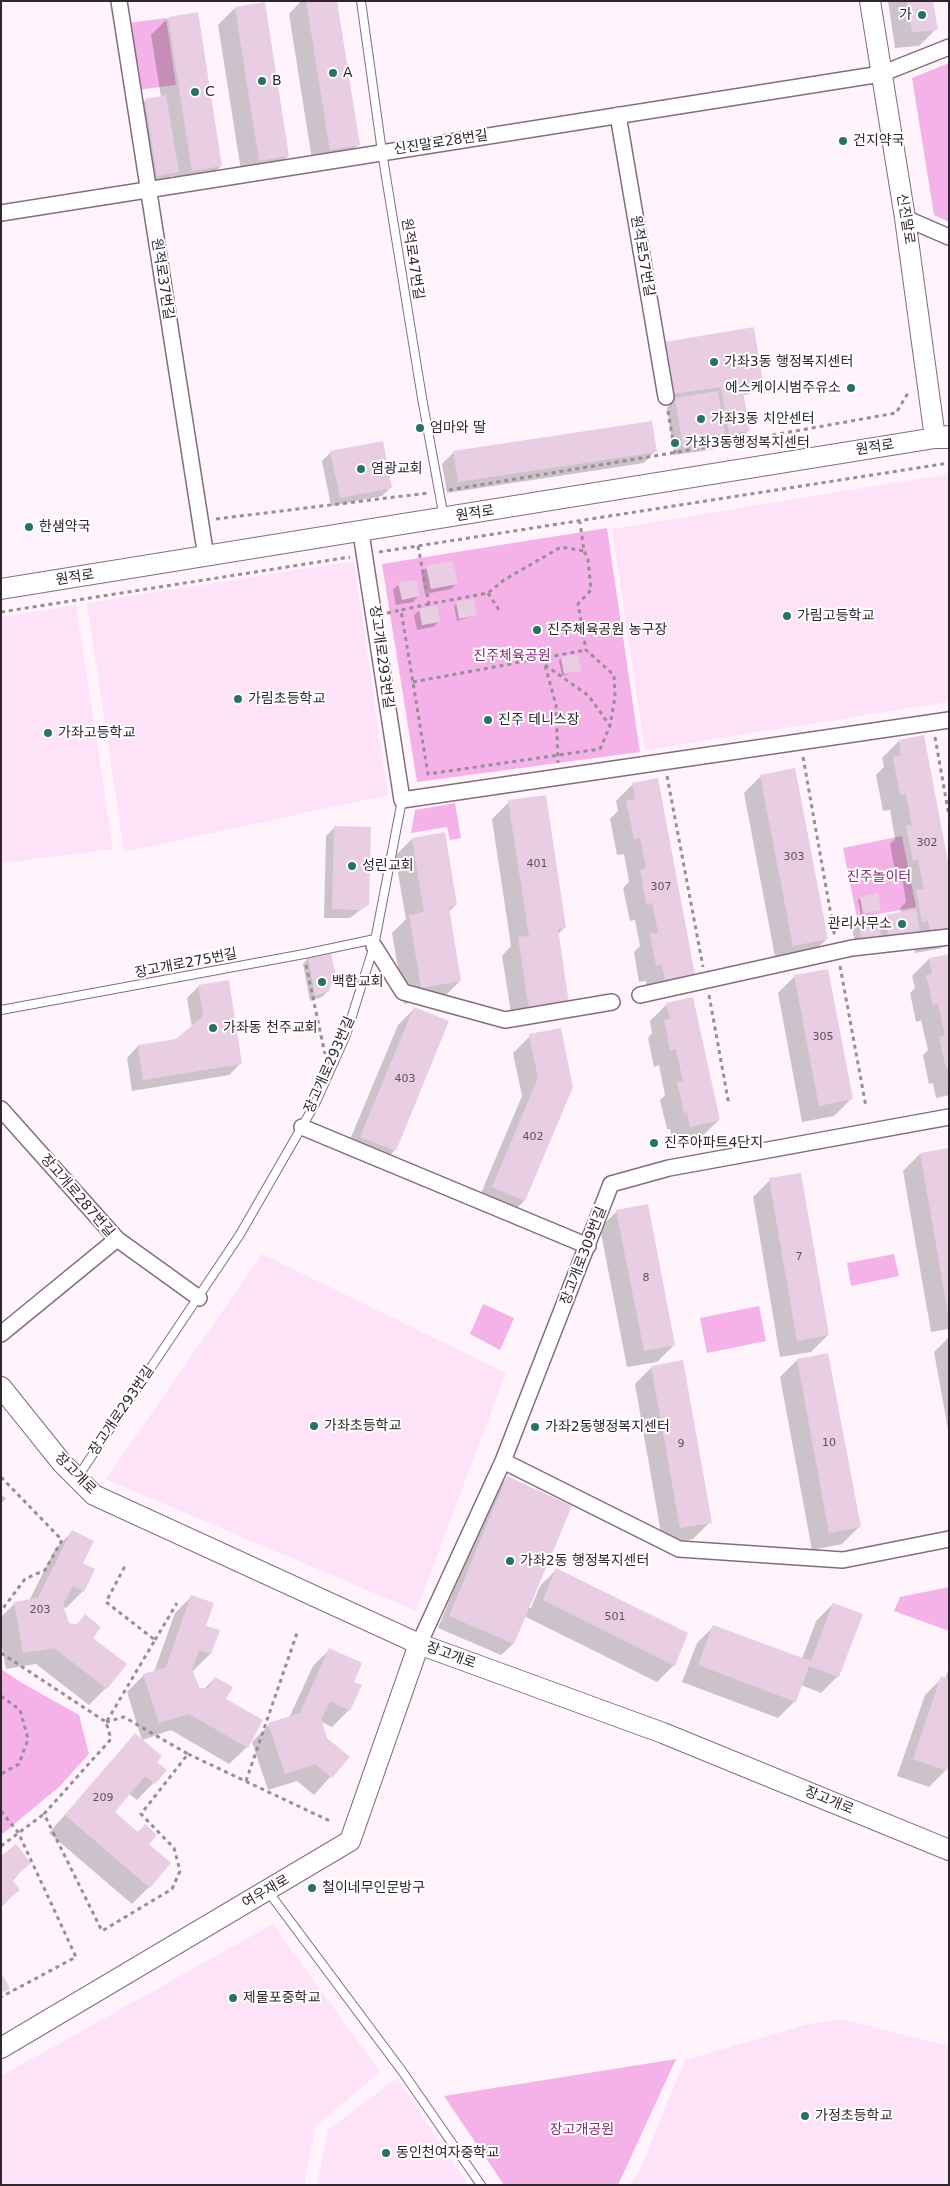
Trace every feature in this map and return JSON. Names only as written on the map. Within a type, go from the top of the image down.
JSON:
[{"type":"street","name":"원적로37번길","points":[[119,1],[206,557]]},
{"type":"street","name":"신진말로","points":[[870,1],[880,74],[944,438]]},
{"type":"street","name":"신진말로28번길","points":[[1,213],[880,74],[949,48]]},
{"type":"street","name":"원적로57번길","points":[[618,115],[666,397]]},
{"type":"street","points":[[905,218],[949,238]]},
{"type":"street","name":"원적로","points":[[1,589],[944,438]]},
{"type":"street","name":"장고개로293번길","points":[[361,532],[402,800]]},
{"type":"street","points":[[402,800],[949,720]]},
{"type":"street","points":[[640,995],[845,949],[949,937]]},
{"type":"street","points":[[375,942],[403,992],[505,1020],[612,1002]]},
{"type":"street","name":"장고개로287번길","points":[[1,1109],[116,1238],[1,1334]]},
{"type":"street","name":"장고개로309번길","points":[[419,1644],[503,1461],[611,1184],[669,1168],[949,1117]]},
{"type":"street","points":[[302,1127],[588,1246]]},
{"type":"street","points":[[116,1238],[199,1298]]},
{"type":"street","name":"장고개로","points":[[1,1387],[77,1478],[94,1495],[419,1644],[663,1733],[949,1850]]},
{"type":"street","points":[[503,1461],[679,1549],[843,1560],[949,1539]]},
{"type":"street","name":"여우재로","points":[[1,2048],[350,1841],[419,1644]]},
{"type":"lane","name":"원적로47번길","points":[[361,1],[382,152],[444,519]]},
{"type":"lane","name":"장고개로293번길","points":[[77,1478],[239,1236],[302,1127],[329,1074],[346,1035],[375,942],[402,800]]},
{"type":"lane","name":"장고개로275번길","points":[[1,1010],[375,942]]},
{"type":"lane","points":[[267,1890],[402,2071],[481,2185]]},
{"type":"path","points":[[200,521],[439,492],[675,453],[896,413],[908,393]]},
{"type":"path","points":[[666,397],[675,453]]},
{"type":"path","points":[[1,612],[949,463]]},
{"type":"path","points":[[580,522],[584,551],[588,559],[591,590],[578,604],[586,650],[614,675],[615,697],[610,726],[600,749],[428,774],[401,610],[488,593],[504,580],[561,547],[584,551]]},
{"type":"path","points":[[418,546],[429,604]]},
{"type":"path","points":[[488,593],[502,613]]},
{"type":"path","points":[[412,682],[586,650]]},
{"type":"path","points":[[543,658],[556,705],[557,756]]},
{"type":"path","points":[[545,664],[589,696],[610,726]]},
{"type":"path","points":[[932,722],[949,816]]},
{"type":"path","points":[[800,742],[845,949],[866,1107]]},
{"type":"path","points":[[664,761],[729,1105]]},
{"type":"path","points":[[304,954],[329,1074]]},
{"type":"path","points":[[1,1477],[62,1540],[45,1570],[25,1579],[1,1611]]},
{"type":"path","points":[[125,1566],[106,1602],[155,1640]]},
{"type":"path","points":[[106,1722],[177,1603]]},
{"type":"path","points":[[246,1781],[297,1633]]},
{"type":"path","points":[[1,1653],[106,1722],[111,1739],[44,1814],[1,1846]]},
{"type":"path","points":[[1,1696],[20,1710],[28,1739],[19,1764],[1,1774]]},
{"type":"path","points":[[106,1722],[124,1716],[188,1754],[332,1822]]},
{"type":"path","points":[[44,1814],[102,1930],[172,1889],[180,1871],[174,1848],[141,1814],[188,1754]]},
{"type":"path","points":[[1,1811],[18,1832],[76,1957],[1,1997]]},
{"type":"shaded area","name":"가림고등학교","points":[[949,474],[949,702],[645,750],[612,529]]},
{"type":"shaded area","name":"가림초등학교","points":[[354,561],[388,795],[124,852],[87,603]]},
{"type":"shaded area","name":"가좌고등학교","points":[[76,605],[113,849],[1,863],[1,617]]},
{"type":"shaded area","name":"가좌초등학교","points":[[262,1254],[506,1373],[416,1611],[106,1479]]},
{"type":"shaded area","name":"제물포중학교","points":[[273,1924],[380,2072],[316,2126],[304,2185],[1,2185],[1,2076]]},
{"type":"shaded area","name":"가정초등학교","points":[[842,2019],[949,2046],[949,2185],[629,2185],[639,2172],[685,2060],[809,2024]]},
{"type":"shaded area","name":"동인천여자중학교","points":[[397,2078],[468,2185],[317,2185],[328,2130]]},
{"type":"green space","points":[[166,18],[176,85],[137,90],[128,23]]},
{"type":"green space","points":[[949,63],[949,222],[934,215],[912,78]]},
{"type":"green space","name":"진주체육공원","points":[[607,528],[640,752],[417,782],[382,564]]},
{"type":"green space","points":[[455,803],[461,838],[450,840],[447,827],[411,833],[415,810]]},
{"type":"green space","name":"진주놀이터","points":[[902,836],[916,907],[857,918],[843,848]]},
{"type":"green space","points":[[894,1254],[899,1276],[851,1286],[847,1263]]},
{"type":"green space","points":[[483,1304],[514,1318],[500,1350],[470,1334]]},
{"type":"green space","points":[[759,1306],[766,1341],[707,1353],[700,1318]]},
{"type":"green space","points":[[949,1587],[949,1631],[894,1611],[900,1597]]},
{"type":"green space","points":[[1,1669],[79,1715],[89,1754],[59,1787],[1,1835]]},
{"type":"green space","name":"장고개공원","points":[[676,2059],[618,2185],[504,2185],[444,2096]]},
{"type":"building","name":"A","points":[[306,1],[337,1],[360,145],[330,150]]},
{"type":"building","name":"가","points":[[907,1],[933,1],[938,30],[912,32]]},
{"type":"building","name":"B","points":[[265,2],[289,156],[259,161],[235,7]]},
{"type":"building","name":"C","points":[[198,12],[222,166],[192,171],[168,17]]},
{"type":"building","points":[[166,95],[179,172],[157,176],[145,99]]},
{"type":"building","name":"가좌3동 행정복지센터","points":[[754,327],[763,383],[742,386],[750,431],[729,434],[721,387],[673,394],[664,342]]},
{"type":"building","name":"가좌3동 치안센터","points":[[718,391],[726,440],[683,447],[675,398]]},
{"type":"building","points":[[652,421],[657,452],[458,482],[453,451]]},
{"type":"building","name":"염광교회","points":[[383,441],[392,488],[340,498],[330,451]]},
{"type":"building","points":[[453,561],[458,584],[431,589],[426,566]]},
{"type":"building","points":[[416,580],[420,596],[402,600],[398,583]]},
{"type":"building","points":[[474,599],[477,615],[459,619],[456,602]]},
{"type":"building","points":[[437,605],[440,622],[422,625],[419,609]]},
{"type":"building","points":[[578,654],[582,671],[564,674],[561,657]]},
{"type":"building","points":[[924,735],[949,867],[949,933],[931,936],[928,921],[922,922],[916,890],[924,889],[918,860],[913,861],[906,826],[912,825],[906,794],[900,795],[893,757],[901,755],[899,740]]},
{"type":"building","points":[[795,768],[828,939],[793,946],[760,775]]},
{"type":"building","points":[[658,778],[695,975],[665,980],[662,965],[656,966],[650,934],[658,933],[652,903],[646,904],[640,870],[646,868],[640,838],[634,839],[626,801],[635,799],[632,783]]},
{"type":"building","points":[[546,795],[566,928],[558,929],[569,1003],[529,1009],[518,937],[529,936],[508,800]]},
{"type":"building","name":"성린교회","points":[[334,826],[371,827],[369,905],[359,910],[332,909]]},
{"type":"building","points":[[445,832],[457,905],[449,907],[461,981],[421,988],[409,915],[424,912],[412,838]]},
{"type":"building","points":[[878,893],[881,910],[863,914],[860,897]]},
{"type":"building","name":"관리사무소","points":[[916,909],[920,933],[889,939],[884,915]]},
{"type":"building","points":[[878,917],[882,938],[862,942],[858,921]]},
{"type":"building","name":"백합교회","points":[[331,953],[335,972],[329,991],[315,996],[308,957]]},
{"type":"building","points":[[949,954],[949,1067],[946,1068],[939,1037],[945,1036],[938,1004],[933,1005],[926,975],[932,974],[929,958]]},
{"type":"building","points":[[828,969],[853,1099],[819,1106],[794,975]]},
{"type":"building","name":"가좌동 천주교회","points":[[229,980],[242,1064],[143,1080],[138,1045],[176,1039],[203,1016],[198,985]]},
{"type":"building","points":[[693,997],[720,1120],[690,1127],[687,1112],[684,1113],[677,1082],[683,1081],[676,1049],[670,1050],[664,1020],[670,1019],[666,1003]]},
{"type":"building","points":[[414,1007],[449,1021],[396,1151],[360,1137]]},
{"type":"building","points":[[561,1028],[573,1087],[525,1201],[492,1187],[538,1078],[529,1034]]},
{"type":"building","points":[[949,1148],[949,1313],[948,1313],[920,1153]]},
{"type":"building","points":[[801,1173],[829,1335],[797,1341],[769,1178]]},
{"type":"building","points":[[648,1204],[675,1345],[644,1351],[616,1210]]},
{"type":"building","points":[[828,1353],[861,1527],[829,1533],[797,1359]]},
{"type":"building","points":[[683,1360],[712,1523],[680,1528],[651,1366]]},
{"type":"building","name":"가좌2동 행정복지센터","points":[[507,1476],[572,1506],[514,1644],[449,1616]]},
{"type":"building","points":[[72,1530],[94,1541],[83,1563],[95,1569],[84,1592],[73,1586],[63,1605],[69,1623],[77,1625],[85,1614],[101,1627],[93,1638],[127,1664],[107,1689],[54,1648],[23,1653],[14,1602],[38,1598]]},
{"type":"building","points":[[556,1568],[688,1633],[675,1666],[543,1600]]},
{"type":"building","points":[[191,1595],[214,1603],[206,1626],[220,1630],[211,1654],[199,1650],[192,1670],[200,1688],[208,1688],[215,1677],[233,1687],[226,1699],[263,1720],[248,1748],[189,1714],[159,1723],[143,1674],[166,1667]]},
{"type":"building","points":[[833,1603],[863,1614],[839,1677],[809,1666],[796,1702],[698,1665],[713,1625],[811,1661]]},
{"type":"building","points":[[329,1648],[362,1663],[354,1682],[362,1685],[350,1711],[330,1701],[321,1719],[327,1738],[350,1757],[332,1778],[315,1764],[285,1774],[268,1723],[300,1713]]},
{"type":"building","points":[[941,1676],[949,1679],[949,1765],[947,1771],[913,1759]]},
{"type":"building","points":[[135,1733],[162,1756],[157,1762],[167,1770],[155,1784],[145,1776],[115,1812],[138,1832],[145,1824],[157,1835],[149,1844],[171,1863],[150,1888],[65,1815]]},
{"type":"building","points":[[16,1844],[31,1863],[12,1879],[20,1890],[1,1905],[1,1856]]},
{"type":"building","points":[[1,1972],[10,1989],[1,1993]]},
{"type":"place","name":"가","points":[[922,15]]},
{"type":"place","name":"A","points":[[333,73]]},
{"type":"place","name":"B","points":[[262,81]]},
{"type":"place","name":"C","points":[[195,92]]},
{"type":"place","name":"건지약국","points":[[843,141]]},
{"type":"place","name":"가좌3동 행정복지센터","points":[[714,362]]},
{"type":"place","name":"에스케이시범주유소","points":[[851,388]]},
{"type":"place","name":"가좌3동 치안센터","points":[[701,419]]},
{"type":"place","name":"엄마와 딸","points":[[420,428]]},
{"type":"place","name":"가좌3동행정복지센터","points":[[675,443]]},
{"type":"place","name":"염광교회","points":[[361,469]]},
{"type":"place","name":"한샘약국","points":[[29,527]]},
{"type":"place","name":"가림고등학교","points":[[787,616]]},
{"type":"place","name":"진주체육공원 농구장","points":[[537,630]]},
{"type":"place","name":"가림초등학교","points":[[238,699]]},
{"type":"place","name":"진주 테니스장","points":[[488,720]]},
{"type":"place","name":"가좌고등학교","points":[[48,733]]},
{"type":"place","name":"성린교회","points":[[352,866]]},
{"type":"place","name":"관리사무소","points":[[902,924]]},
{"type":"place","name":"백합교회","points":[[322,982]]},
{"type":"place","name":"가좌동 천주교회","points":[[213,1028]]},
{"type":"place","name":"진주아파트4단지","points":[[654,1143]]},
{"type":"place","name":"가좌초등학교","points":[[314,1426]]},
{"type":"place","name":"가좌2동행정복지센터","points":[[535,1427]]},
{"type":"place","name":"가좌2동 행정복지센터","points":[[510,1561]]},
{"type":"place","name":"철이네무인문방구","points":[[312,1888]]},
{"type":"place","name":"제물포중학교","points":[[233,1998]]},
{"type":"place","name":"가정초등학교","points":[[805,2116]]},
{"type":"place","name":"동인천여자중학교","points":[[386,2153]]}]
